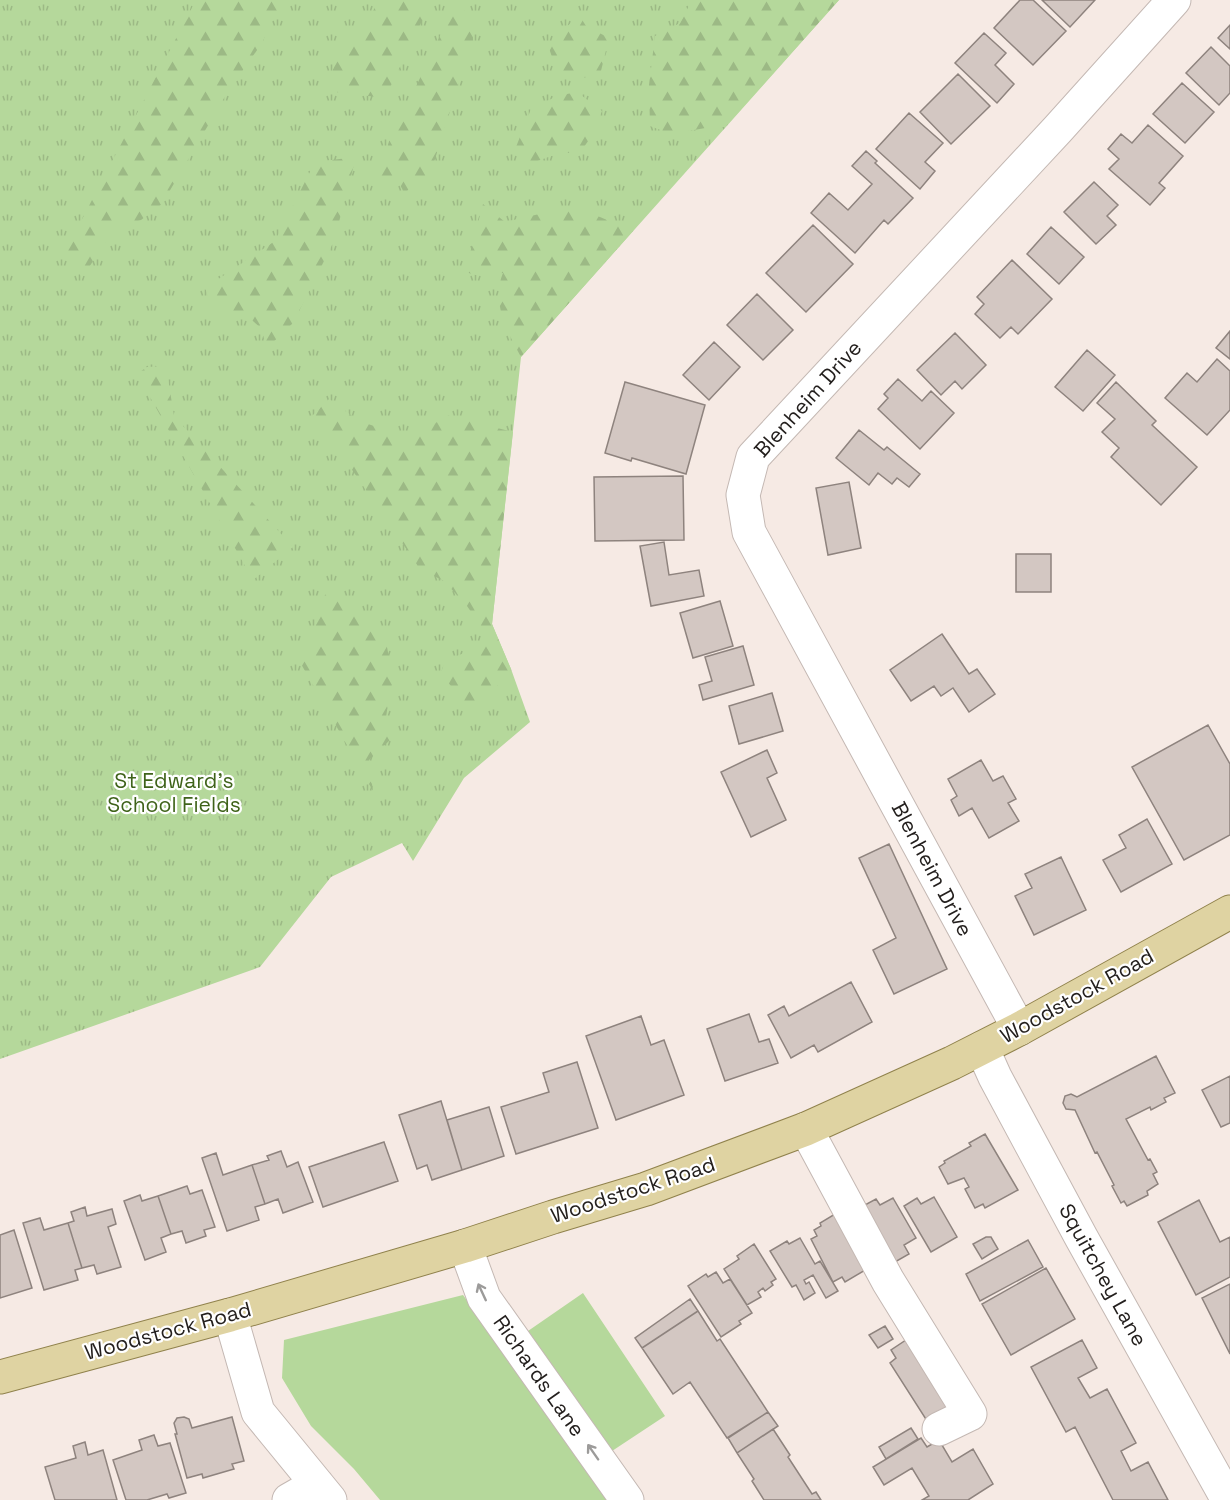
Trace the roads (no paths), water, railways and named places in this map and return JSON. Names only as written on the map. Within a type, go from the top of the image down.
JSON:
[{"type":"main road","name":"Woodstock Road","points":[[0,1377],[230,1315],[465,1246],[646,1189],[806,1129],[982,1048],[1230,912]]},
{"type":"street","name":"Blenheim Drive","points":[[1019,1029],[749,532],[743,495],[753,457],[1174,0]]},
{"type":"street","name":"Squitchey Lane","points":[[982,1048],[995,1077],[1081,1237],[1228,1500]]},
{"type":"street","points":[[806,1129],[888,1281],[970,1414],[939,1430]]},
{"type":"street","name":"Richards Lane","points":[[465,1246],[484,1298],[627,1500]]},
{"type":"street","points":[[230,1315],[258,1412],[324,1492],[289,1500]]},
{"type":"park label","name":"St Edward's School Fields","points":[[174,793]]}]
